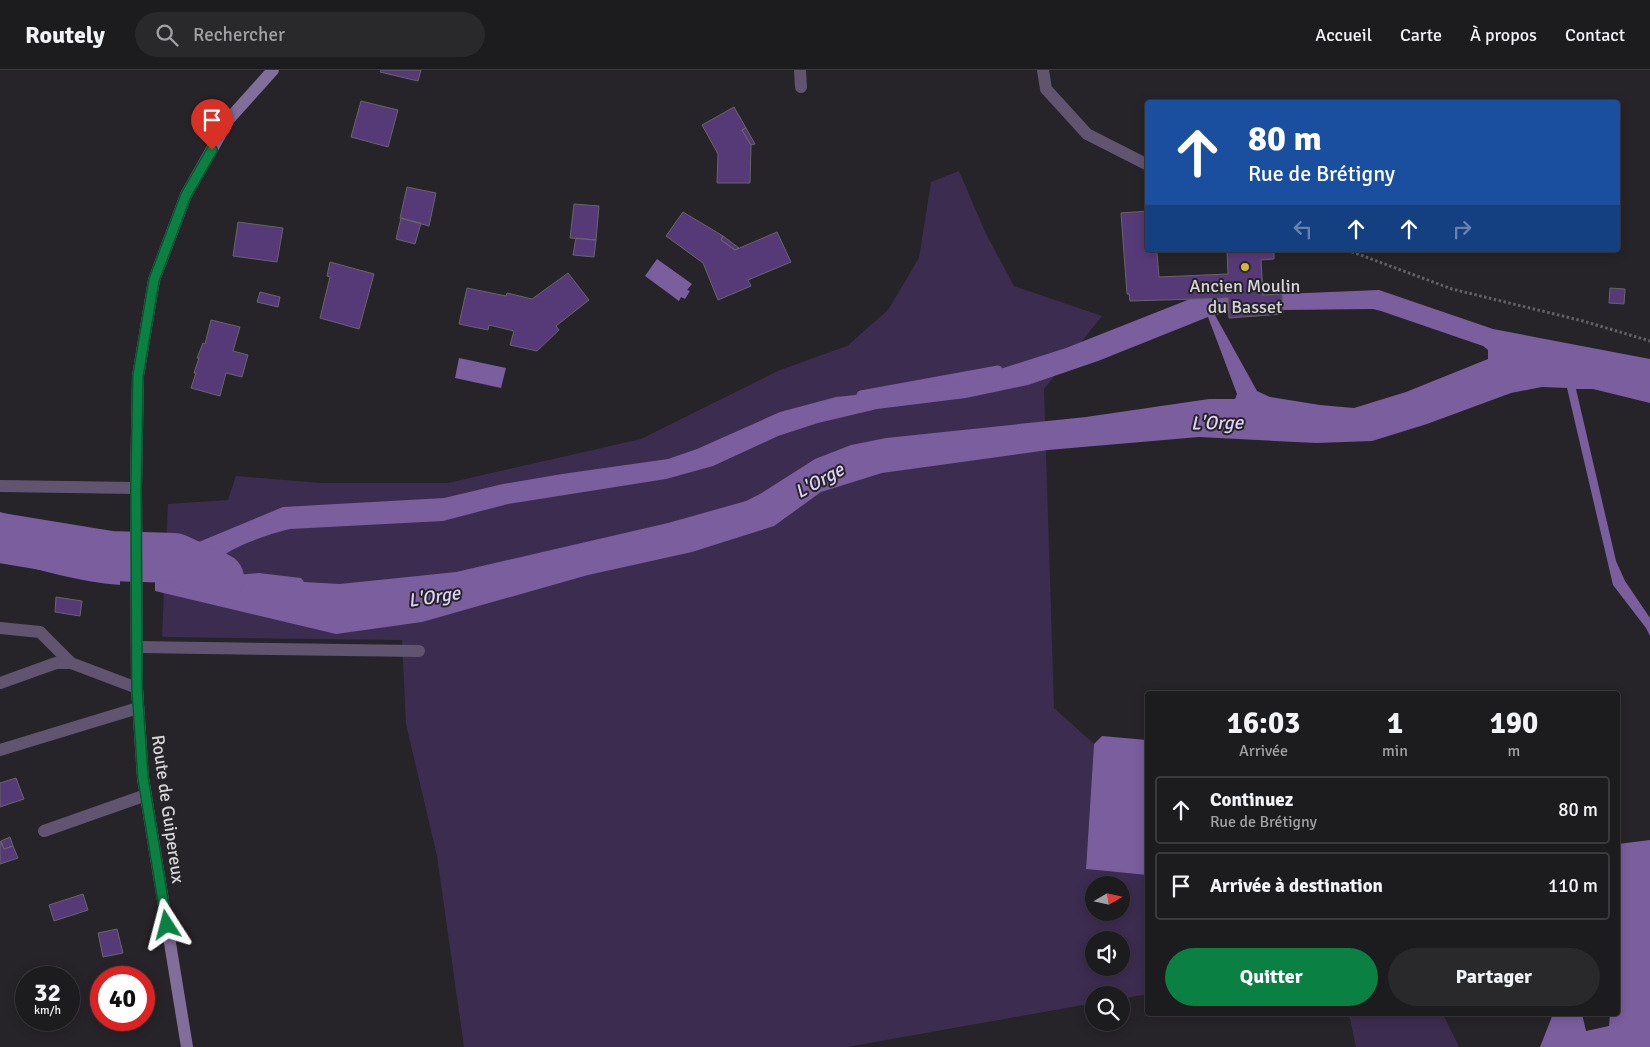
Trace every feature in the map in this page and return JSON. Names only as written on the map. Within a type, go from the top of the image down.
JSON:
[{"type":"street","name":"Route de Guipereux","points":[[187,1047],[146,796],[138,708],[136,488],[138,376],[154,280],[186,195],[229,119],[273,70]]},
{"type":"street","points":[[800,70],[801,87]]},
{"type":"street","points":[[1043,70],[1046,89],[1087,134],[1145,163]]},
{"type":"street","points":[[0,486],[136,488]]},
{"type":"street","points":[[0,628],[40,632],[71,662],[137,688]]},
{"type":"street","points":[[137,647],[419,651]]},
{"type":"street","points":[[0,684],[56,663],[71,662]]},
{"type":"street","points":[[0,750],[138,708]]},
{"type":"street","points":[[44,831],[146,796]]},
{"type":"path","points":[[1352,252],[1452,289],[1583,321],[1650,340]]},
{"type":"shaded area","points":[[959,171],[986,234],[1014,286],[1102,316],[1044,389],[1054,708],[1094,744],[1086,869],[1145,875],[1145,994],[1130,997],[1130,986],[1085,986],[1085,1005],[847,1047],[464,1047],[437,856],[406,724],[402,640],[162,637],[168,504],[228,500],[236,476],[321,483],[448,483],[641,439],[780,370],[847,346],[888,310],[919,258],[931,182]]},
{"type":"shaded area","points":[[1349,1016],[1444,1016],[1459,1047],[1356,1047]]},
{"type":"water","points":[[657,259],[692,284],[687,290],[690,291],[685,299],[681,297],[679,301],[645,276]]},
{"type":"water","points":[[1379,290],[1493,329],[1650,359],[1650,403],[1593,389],[1576,389],[1616,561],[1625,581],[1650,618],[1650,636],[1613,585],[1567,388],[1542,387],[1511,393],[1427,424],[1372,441],[1316,443],[1199,437],[1048,450],[882,473],[821,492],[774,526],[692,552],[588,575],[422,622],[336,634],[155,591],[155,544],[194,544],[283,507],[444,498],[503,484],[668,459],[697,449],[780,412],[836,397],[904,390],[1000,369],[1066,348],[1190,299],[1228,298],[1229,313],[1215,315],[1257,391],[1270,397],[1354,408],[1406,392],[1488,359],[1488,350],[1483,346],[1373,309],[1283,310],[1282,294]],"holes":[[[1208,317],[1237,394],[1235,399],[1209,399],[1086,417],[886,438],[851,445],[815,459],[746,501],[668,523],[456,572],[340,584],[304,582],[301,578],[259,573],[236,575],[216,565],[219,559],[226,553],[248,542],[290,529],[443,521],[508,504],[666,479],[713,466],[778,436],[818,423],[877,409],[966,398],[1028,385],[1098,361]]]},
{"type":"water","points":[[459,358],[506,368],[501,388],[455,378]]},
{"type":"water","points":[[0,512],[120,545],[120,585],[74,578],[0,559]]},
{"type":"water","points":[[1102,736],[1145,740],[1145,875],[1086,869],[1094,744]]},
{"type":"water","points":[[1650,840],[1650,1047],[1540,1047],[1552,1016],[1582,1016],[1586,1031],[1609,1026],[1610,1016],[1620,1016],[1620,844]]},
{"type":"building","points":[[381,70],[421,70],[418,81],[380,72]]},
{"type":"building","points":[[361,101],[398,110],[388,147],[351,137]]},
{"type":"building","points":[[734,107],[746,128],[742,130],[751,145],[750,183],[717,183],[718,154],[702,125]]},
{"type":"building","points":[[746,128],[755,144],[751,145],[742,130]]},
{"type":"building","points":[[407,187],[436,193],[429,226],[400,218]]},
{"type":"building","points":[[574,204],[599,206],[596,240],[570,238]]},
{"type":"building","name":"Ancien Moulin du Basset","points":[[1145,211],[1145,252],[1158,252],[1159,277],[1228,274],[1227,252],[1274,252],[1274,259],[1261,260],[1263,295],[1282,294],[1283,314],[1229,318],[1228,298],[1130,301],[1129,294],[1127,294],[1121,213]]},
{"type":"building","points":[[683,212],[723,236],[721,240],[735,250],[777,232],[791,262],[748,280],[751,286],[718,300],[703,263],[666,236]]},
{"type":"building","points":[[401,218],[421,223],[415,244],[396,239]]},
{"type":"building","points":[[238,222],[283,228],[277,262],[233,256]]},
{"type":"building","points":[[723,236],[739,248],[735,250],[721,240]]},
{"type":"building","points":[[576,238],[596,240],[594,257],[573,255]]},
{"type":"building","points":[[330,262],[374,274],[359,329],[320,318],[330,277],[327,276]]},
{"type":"building","points":[[568,273],[589,300],[556,326],[559,330],[537,351],[510,345],[514,331],[489,325],[488,330],[459,324],[467,288],[506,296],[507,293],[532,299]]},
{"type":"building","points":[[1610,288],[1625,289],[1624,304],[1609,303]]},
{"type":"building","points":[[260,292],[280,297],[278,307],[257,302]]},
{"type":"building","points":[[211,320],[240,327],[233,351],[248,355],[242,377],[226,373],[220,396],[191,388],[199,358],[197,358],[203,343],[205,344]]},
{"type":"building","points":[[56,597],[82,601],[80,616],[55,612]]},
{"type":"building","points":[[16,778],[24,799],[0,807],[0,783]]},
{"type":"building","points":[[10,837],[13,846],[4,849],[1,841]]},
{"type":"building","points":[[0,841],[4,849],[13,846],[18,858],[0,864]]},
{"type":"building","points":[[83,894],[88,910],[54,921],[49,905]]},
{"type":"building","points":[[117,929],[123,953],[103,957],[98,933]]},
{"type":"waterway","points":[[861,395],[998,370]]},
{"type":"waterway","name":"L'Orge","points":[[0,538],[110,556],[175,558],[219,578]]},
{"type":"place","name":"Ancien Moulin du Basset","points":[[1245,267]]},
{"type":"route","points":[[167,925],[143,778],[137,688],[136,488],[138,376],[154,280],[186,195],[212,150]]}]
